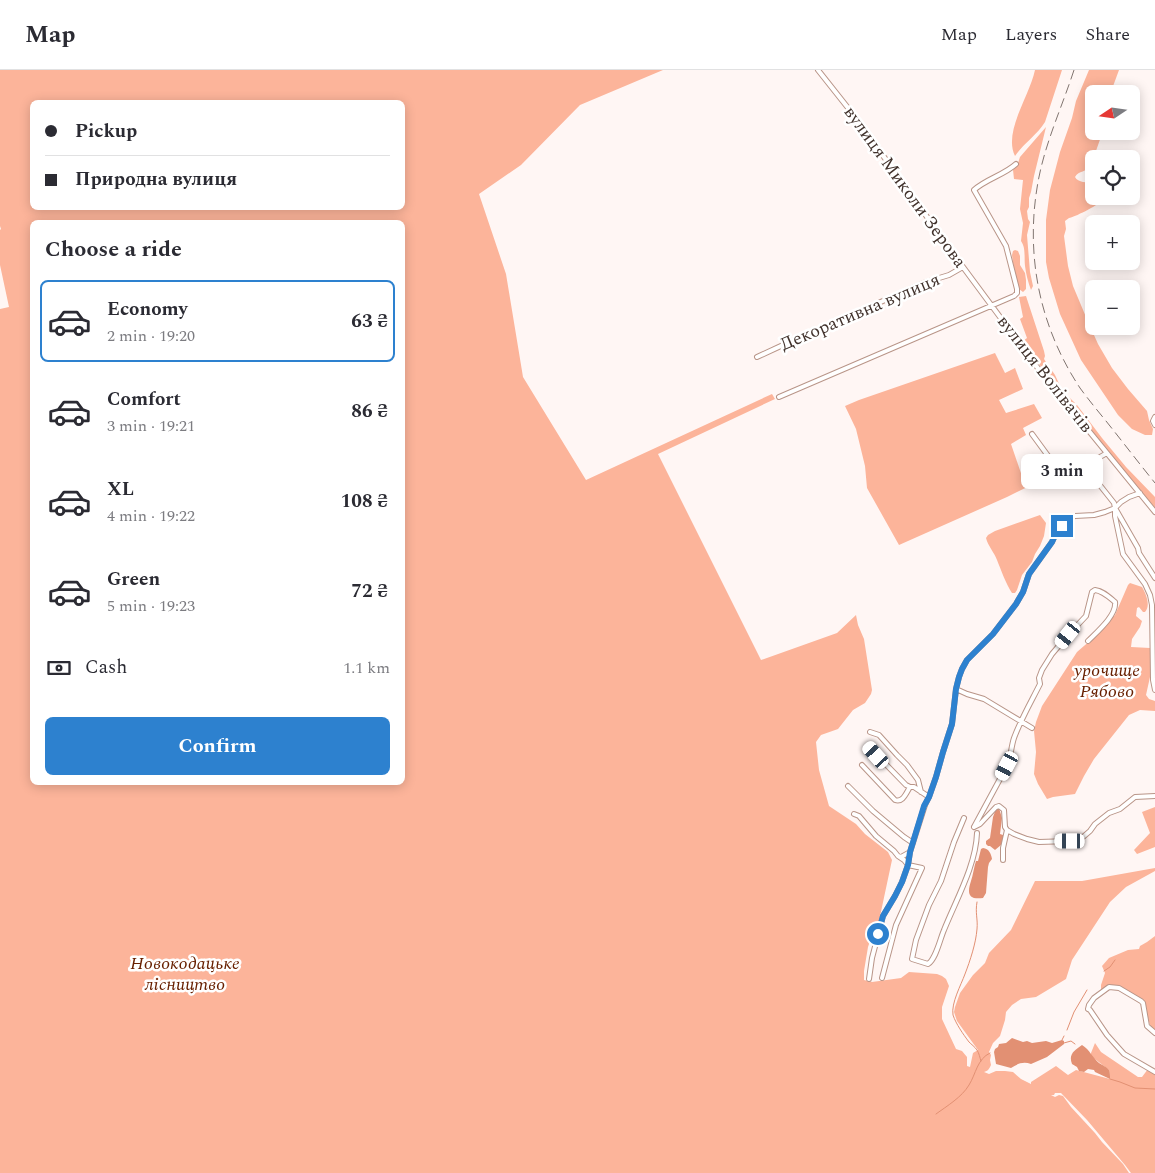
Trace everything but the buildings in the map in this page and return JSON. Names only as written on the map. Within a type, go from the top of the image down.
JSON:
[{"type":"street","name":"вулиця Миколи Зерова","points":[[818,70],[992,305]]},
{"type":"street","points":[[780,397],[1014,296],[1017,290],[1006,246],[974,190],[1011,169],[1016,164]]},
{"type":"street","name":"Декоративна вулиця","points":[[757,358],[926,282],[949,275],[963,267]]},
{"type":"street","name":"вулиця Волівачів","points":[[992,305],[1040,371],[1155,512]]},
{"type":"street","points":[[1155,417],[1153,421],[1155,425]]},
{"type":"street","points":[[1032,434],[1060,475],[1086,466],[1107,453]]},
{"type":"street","points":[[1086,466],[1114,503],[1139,553],[1155,578]]},
{"type":"street","points":[[869,979],[872,958],[883,916],[895,896],[908,865],[924,806],[929,797],[952,724],[956,689],[967,660],[993,634],[1016,604],[1023,592],[1029,574],[1052,542],[1056,533],[1068,519],[1075,516],[1094,516],[1115,508],[1121,502],[1140,493]]},
{"type":"street","points":[[1115,508],[1123,554],[1145,584],[1150,595],[1155,690]]},
{"type":"street","points":[[1003,860],[1003,848],[1007,830],[1004,821],[1004,810],[999,806],[996,807],[980,824],[974,827],[1010,761],[1020,721],[1040,684],[1039,678],[1042,670],[1063,641],[1086,616],[1092,592],[1098,590],[1115,602],[1116,606],[1110,618],[1088,641]]},
{"type":"street","points":[[956,689],[984,699],[1032,728]]},
{"type":"street","points":[[870,732],[879,735],[896,755],[908,765],[918,780],[921,792]]},
{"type":"street","points":[[869,747],[910,787],[914,787],[929,797]]},
{"type":"street","points":[[862,765],[895,800],[903,799],[910,787]]},
{"type":"street","points":[[848,786],[873,811],[913,843]]},
{"type":"street","points":[[1007,830],[1039,842],[1070,841],[1083,837],[1095,824],[1110,813],[1120,810],[1134,797],[1155,796]]},
{"type":"street","points":[[854,814],[859,816],[876,836],[908,865],[922,868],[896,925],[882,978]]},
{"type":"street","points":[[964,818],[941,881],[916,940],[912,959],[928,964],[933,961],[938,944],[962,889],[977,842],[977,834]]},
{"type":"street","points":[[898,856],[902,857],[910,852]]},
{"type":"street","points":[[1155,1033],[1148,1026],[1143,1003],[1119,988],[1109,987],[1094,998],[1089,1005],[1088,1009],[1124,1054],[1155,1072]]},
{"type":"green space","name":"Новокодацьке лісництво","points":[[0,70],[663,70],[580,105],[521,165],[479,194],[506,274],[523,377],[586,480],[772,394],[775,399],[658,454],[761,660],[837,633],[856,615],[864,639],[871,694],[865,703],[853,710],[838,729],[821,735],[816,742],[819,770],[829,806],[856,824],[865,834],[888,852],[892,860],[879,921],[868,947],[864,980],[872,982],[901,978],[909,972],[937,974],[946,979],[949,986],[942,1007],[942,1019],[956,1049],[962,1051],[967,1057],[967,1066],[970,1067],[973,1053],[978,1050],[957,1021],[954,1012],[960,993],[973,975],[985,963],[989,953],[1011,930],[1035,881],[1082,881],[1155,868],[1155,871],[1126,887],[1110,902],[1072,960],[1066,979],[1036,997],[1021,999],[1006,1012],[1000,1036],[993,1043],[989,1052],[991,1055],[991,1065],[984,1072],[989,1074],[996,1071],[1013,1072],[1031,1084],[1031,1082],[1056,1066],[1068,1075],[1076,1070],[1110,1079],[1109,1070],[1091,1056],[1095,1043],[1101,1052],[1138,1077],[1142,1077],[1148,1069],[1155,1074],[1155,1173],[1131,1173],[1087,1120],[1061,1093],[1055,1093],[1051,1095],[1055,1097],[1063,1096],[1129,1173],[0,1173],[0,309],[9,307],[0,265]]},
{"type":"green space","points":[[1035,70],[1062,70],[1045,122],[1015,156],[1012,136]]},
{"type":"green space","points":[[1089,70],[1119,70],[1113,85],[1085,85],[1085,140],[1100,140],[1096,150],[1085,150],[1085,170],[1078,173],[1075,177],[1085,182],[1085,205],[1097,205],[1065,221],[1066,229],[1064,236],[1073,286],[1085,314],[1085,335],[1094,335],[1112,368],[1147,411],[1153,429],[1152,435],[1145,435],[1132,429],[1118,415],[1081,360],[1060,314],[1049,278],[1046,262],[1046,220],[1050,190],[1076,101]]},
{"type":"green space","points":[[1046,127],[1027,211],[1030,222],[1027,235],[1033,286],[1031,290],[1025,269],[1024,247],[1021,241],[1023,223],[1020,209],[1023,180],[1014,179],[1013,170],[1017,166],[1020,157]]},
{"type":"green space","points":[[1015,250],[1018,251],[1020,265],[1025,273],[1026,289],[1023,292],[1019,289],[1013,263],[1012,255]]},
{"type":"green space","points":[[1026,296],[1044,351],[1044,359],[1062,390],[1075,403],[1071,405],[1051,381],[1023,341],[1027,338],[1020,319],[1023,317],[1019,297]]},
{"type":"green space","points":[[995,353],[1005,373],[1015,368],[1023,389],[999,400],[1006,413],[1034,404],[1042,418],[1023,428],[1026,435],[1011,444],[1024,482],[1051,468],[1054,474],[899,545],[867,488],[865,466],[856,429],[845,406]]},
{"type":"green space","points":[[1077,405],[1126,467],[1155,497],[1155,508],[1072,408]]},
{"type":"green space","points":[[1040,515],[1046,523],[1044,536],[1032,562],[1022,575],[1017,590],[1015,593],[1012,593],[986,538],[995,531]]},
{"type":"green space","name":"урочище Рябово","points":[[1130,583],[1142,587],[1147,600],[1148,606],[1145,612],[1139,607],[1137,608],[1136,616],[1142,621],[1132,639],[1131,647],[1150,648],[1150,677],[1146,695],[1149,699],[1155,701],[1155,711],[1140,710],[1129,715],[1094,759],[1075,794],[1047,799],[1034,774],[1036,752],[1034,731],[1042,706],[1077,652],[1115,615]]},
{"type":"green space","points":[[1155,807],[1155,847],[1137,854],[1134,850],[1150,833],[1142,812]]},
{"type":"green space","points":[[1155,936],[1155,1031],[1150,1025],[1143,1000],[1118,985],[1108,985],[1101,990],[1101,985],[1105,973],[1102,966],[1109,958],[1128,950],[1139,949],[1140,946]]},
{"type":"shaded area","points":[[999,808],[1002,818],[1000,834],[1004,836],[1001,845],[995,850],[986,844],[986,841],[990,838],[993,817],[996,809]]},
{"type":"shaded area","points":[[981,849],[987,849],[992,859],[988,867],[986,893],[983,898],[974,898],[970,895],[969,889],[976,861],[978,861]]},
{"type":"shaded area","points":[[1012,1038],[1032,1043],[1046,1041],[1052,1043],[1062,1040],[1064,1044],[1047,1057],[1031,1064],[1020,1063],[1011,1068],[996,1064],[995,1049],[999,1044],[1006,1043]]},
{"type":"shaded area","points":[[1082,1045],[1099,1063],[1108,1069],[1110,1079],[1094,1070],[1079,1071],[1072,1064],[1072,1055]]},
{"type":"waterway","points":[[977,902],[975,940],[969,963],[955,1000],[953,1015],[969,1042],[977,1050],[981,1061]]},
{"type":"waterway","points":[[1104,971],[1115,960]]},
{"type":"waterway","points":[[1067,1030],[1074,1012],[1087,990]]},
{"type":"waterway","points":[[1062,1040],[1064,1036]]},
{"type":"waterway","points":[[1064,1043],[1071,1041],[1075,1044]]},
{"type":"waterway","points":[[936,1114],[962,1093],[969,1085],[979,1063],[990,1053]]},
{"type":"waterway","points":[[1110,1079],[1135,1088],[1155,1089]]},
{"type":"railway","points":[[1074,70],[1049,139],[1038,182],[1033,236],[1039,289],[1045,315],[1054,340],[1080,388],[1155,483]]},
{"type":"route","points":[[878,934],[883,916],[902,882],[924,806],[936,777],[952,724],[956,689],[962,669],[967,660],[993,634],[1016,604],[1023,592],[1029,574],[1062,526]]}]
